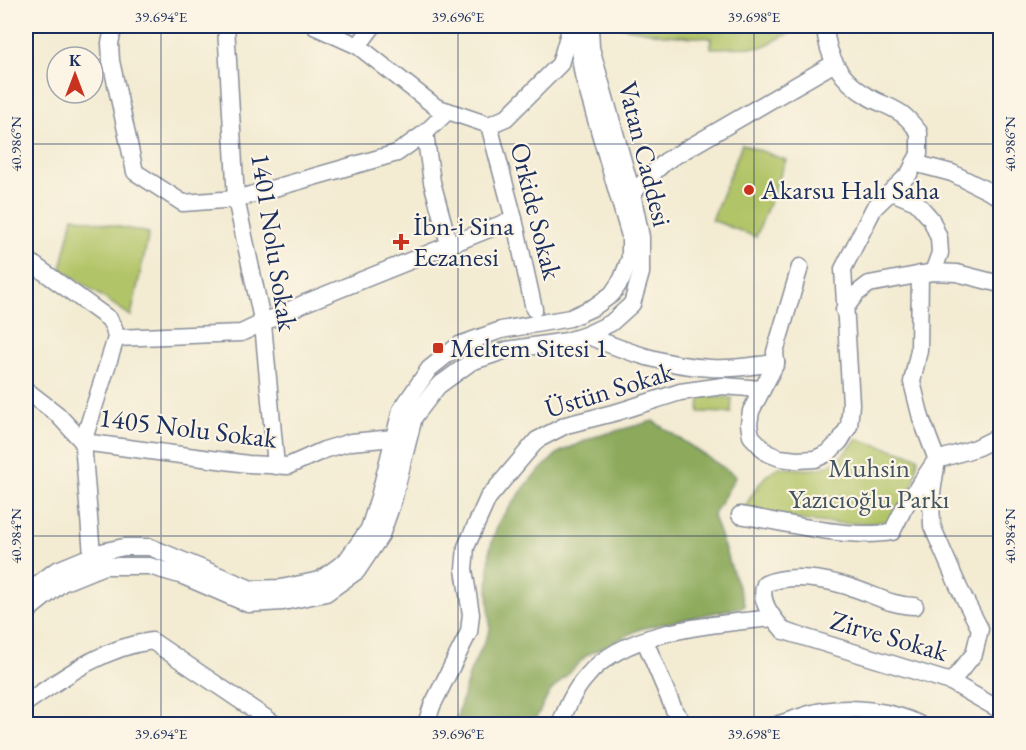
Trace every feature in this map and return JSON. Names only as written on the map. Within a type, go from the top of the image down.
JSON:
[{"type":"street","points":[[114,26],[110,42],[111,61],[135,172],[183,203],[236,199],[397,153],[425,133],[448,111]]},
{"type":"street","name":"1401 Nolu Sokak","points":[[226,26],[236,199],[263,324],[276,466]]},
{"type":"street","points":[[314,26],[358,46],[436,107],[489,124],[506,118],[560,64],[573,26]]},
{"type":"street","points":[[358,46],[373,26]]},
{"type":"street","name":"Vatan Caddesi","points":[[26,593],[55,571],[92,555],[124,547],[150,547],[251,590],[281,588],[320,580],[346,561],[369,529],[401,410],[429,369],[459,345],[501,330],[570,318],[594,307],[612,294],[622,279],[630,258],[630,236],[584,75],[573,26]]},
{"type":"street","name":"Vatan Caddesi","points":[[26,615],[32,606],[62,583],[104,566],[149,566],[183,576],[248,604],[283,602],[326,593],[357,571],[381,535],[393,501],[414,417],[438,386],[471,362],[507,350],[567,341],[586,335],[611,323],[632,304],[641,273],[641,237],[632,193],[591,48],[590,26]]},
{"type":"street","points":[[800,267],[775,352],[776,363],[751,411],[749,424],[751,436],[767,453],[780,458],[797,460],[815,459],[828,453],[840,441],[849,426],[851,404],[843,269],[874,208],[909,174],[919,154],[919,132],[901,113],[868,97],[849,83],[833,64],[826,43],[825,26]]},
{"type":"street","points":[[632,193],[666,161],[833,64]]},
{"type":"street","name":"Orkide Sokak","points":[[489,124],[514,219],[534,309]]},
{"type":"street","points":[[425,133],[432,182],[449,244]]},
{"type":"street","points":[[914,164],[952,173],[1000,197]]},
{"type":"street","points":[[892,192],[916,202],[931,219],[939,238],[940,253],[926,273],[919,350],[912,382],[921,418],[937,460]]},
{"type":"street","points":[[116,338],[241,333],[305,303],[514,219]]},
{"type":"street","points":[[26,259],[109,319],[114,328],[116,338],[83,442],[92,555]]},
{"type":"street","points":[[844,310],[856,294],[869,285],[926,273],[957,273],[1000,284]]},
{"type":"street","points":[[586,335],[630,353],[678,364],[714,369],[776,363]]},
{"type":"street","name":"Üstün Sokak","points":[[426,724],[432,706],[469,632],[471,614],[464,569],[466,547],[488,498],[537,440],[566,425],[680,392],[723,386],[762,389]]},
{"type":"street","name":"1405 Nolu Sokak","points":[[26,390],[57,414],[83,442],[248,464],[288,466],[324,450],[351,442],[394,438]]},
{"type":"street","points":[[740,515],[828,530],[876,535],[892,532],[904,508],[937,460],[976,448],[1000,436]]},
{"type":"street","name":"Zirve Sokak","points":[[915,606],[900,606],[853,588],[824,581],[794,578],[773,581],[765,584],[762,590],[765,603],[773,618],[784,631],[951,682],[974,654],[980,629],[932,526],[931,499],[937,460]]},
{"type":"street","points":[[560,724],[572,698],[588,674],[615,652],[664,633],[773,618]]},
{"type":"street","points":[[26,703],[62,678],[104,654],[136,643],[152,641],[275,724]]},
{"type":"street","points":[[645,641],[675,712],[684,724]]},
{"type":"street","points":[[951,682],[1000,710]]},
{"type":"street","points":[[779,724],[823,711],[854,710],[884,712],[919,724]]},
{"type":"green space","points":[[618,26],[804,26],[762,47],[711,48],[711,38],[664,35]]},
{"type":"green space","name":"Akarsu Halı Saha","points":[[742,144],[786,160],[756,237],[712,220]]},
{"type":"green space","points":[[73,217],[149,233],[131,316],[61,269]]},
{"type":"green space","points":[[700,396],[732,398],[731,413],[699,412]]},
{"type":"green space","points":[[653,421],[736,476],[713,516],[745,606],[640,629],[587,655],[550,692],[533,724],[455,724],[470,672],[490,630],[488,591],[490,548],[499,521],[531,479],[558,453],[594,437]]},
{"type":"green space","name":"Muhsin Yazıcıoğlu Parkı","points":[[857,439],[918,457],[915,480],[892,521],[835,523],[742,512],[758,486],[773,470],[780,467],[815,469],[824,467],[839,458]]},
{"type":"place","name":"Akarsu Halı Saha","points":[[749,190]]},
{"type":"place","name":"İbn-i Sina Eczanesi","points":[[401,242]]},
{"type":"place","name":"Meltem Sitesi 1","points":[[438,348]]}]
